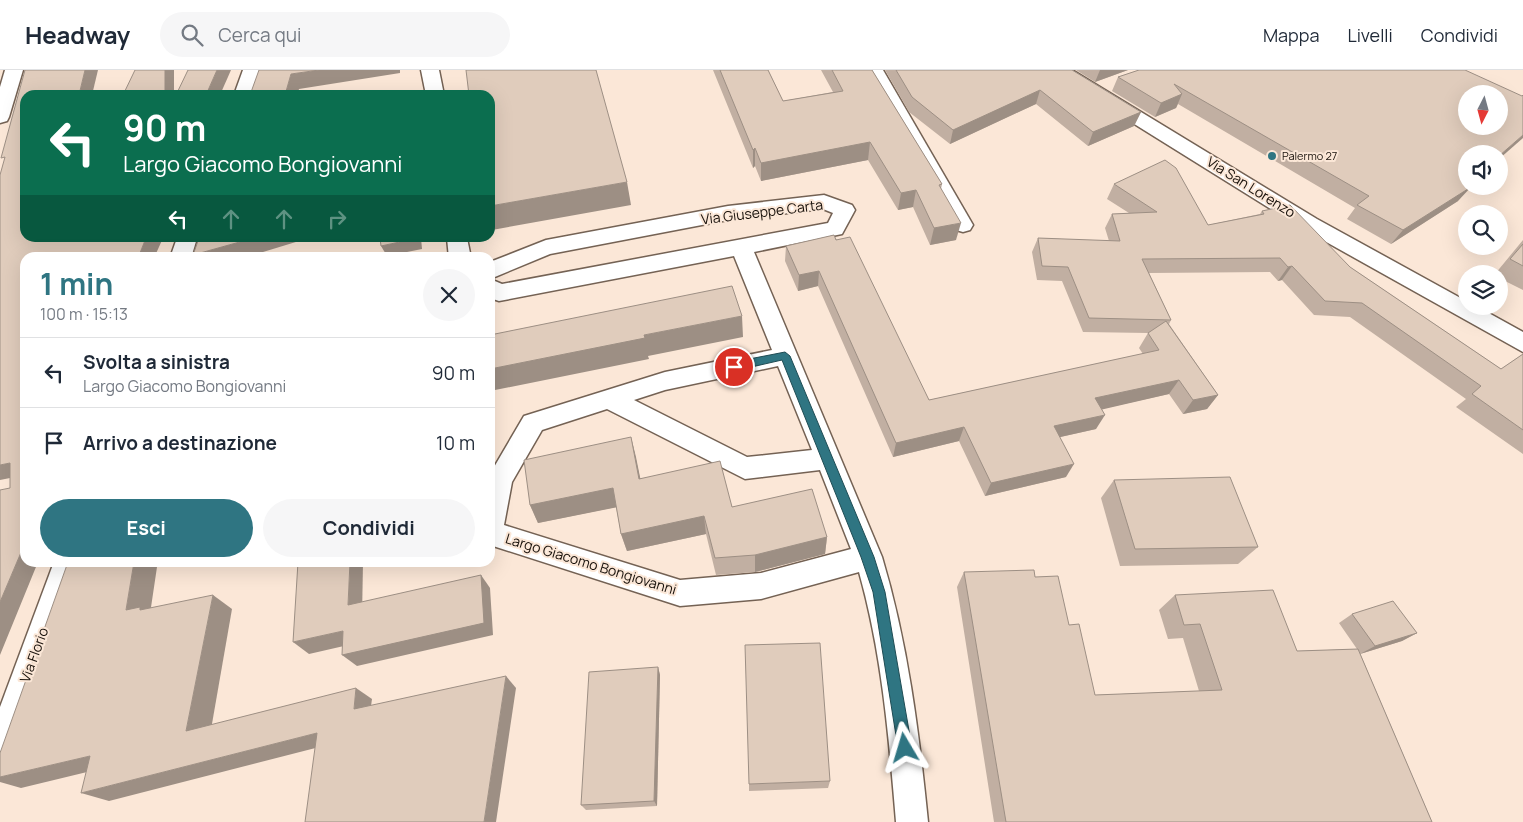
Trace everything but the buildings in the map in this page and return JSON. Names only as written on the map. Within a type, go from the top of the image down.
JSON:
[{"type":"street","points":[[0,117],[14,70]]},
{"type":"street","points":[[245,90],[252,70]]},
{"type":"street","points":[[430,70],[434,90]]},
{"type":"street","points":[[874,70],[962,225]]},
{"type":"street","name":"Via San Lorenzo","points":[[1060,70],[1102,87],[1310,224],[1523,343]]},
{"type":"street","name":"Via Giuseppe Carta","points":[[495,269],[546,247],[728,213],[824,202],[845,210],[836,229],[499,293],[495,290]]},
{"type":"street","points":[[741,247],[868,557],[879,592],[904,729],[912,822]]},
{"type":"street","name":"Largo Giacomo Bongiovanni","points":[[495,504],[500,480],[533,423],[665,381],[785,356]]},
{"type":"street","points":[[609,399],[745,468],[827,459]]},
{"type":"street","name":"Largo Giacomo Bongiovanni","points":[[495,535],[680,593],[762,586],[868,557]]},
{"type":"street","name":"Via Florio","points":[[0,748],[66,567]]},
{"type":"place","name":"Palermo 27","points":[[1272,156]]},
{"type":"route","points":[[734,367],[785,356],[868,557],[879,592],[904,729],[905,748]]}]
